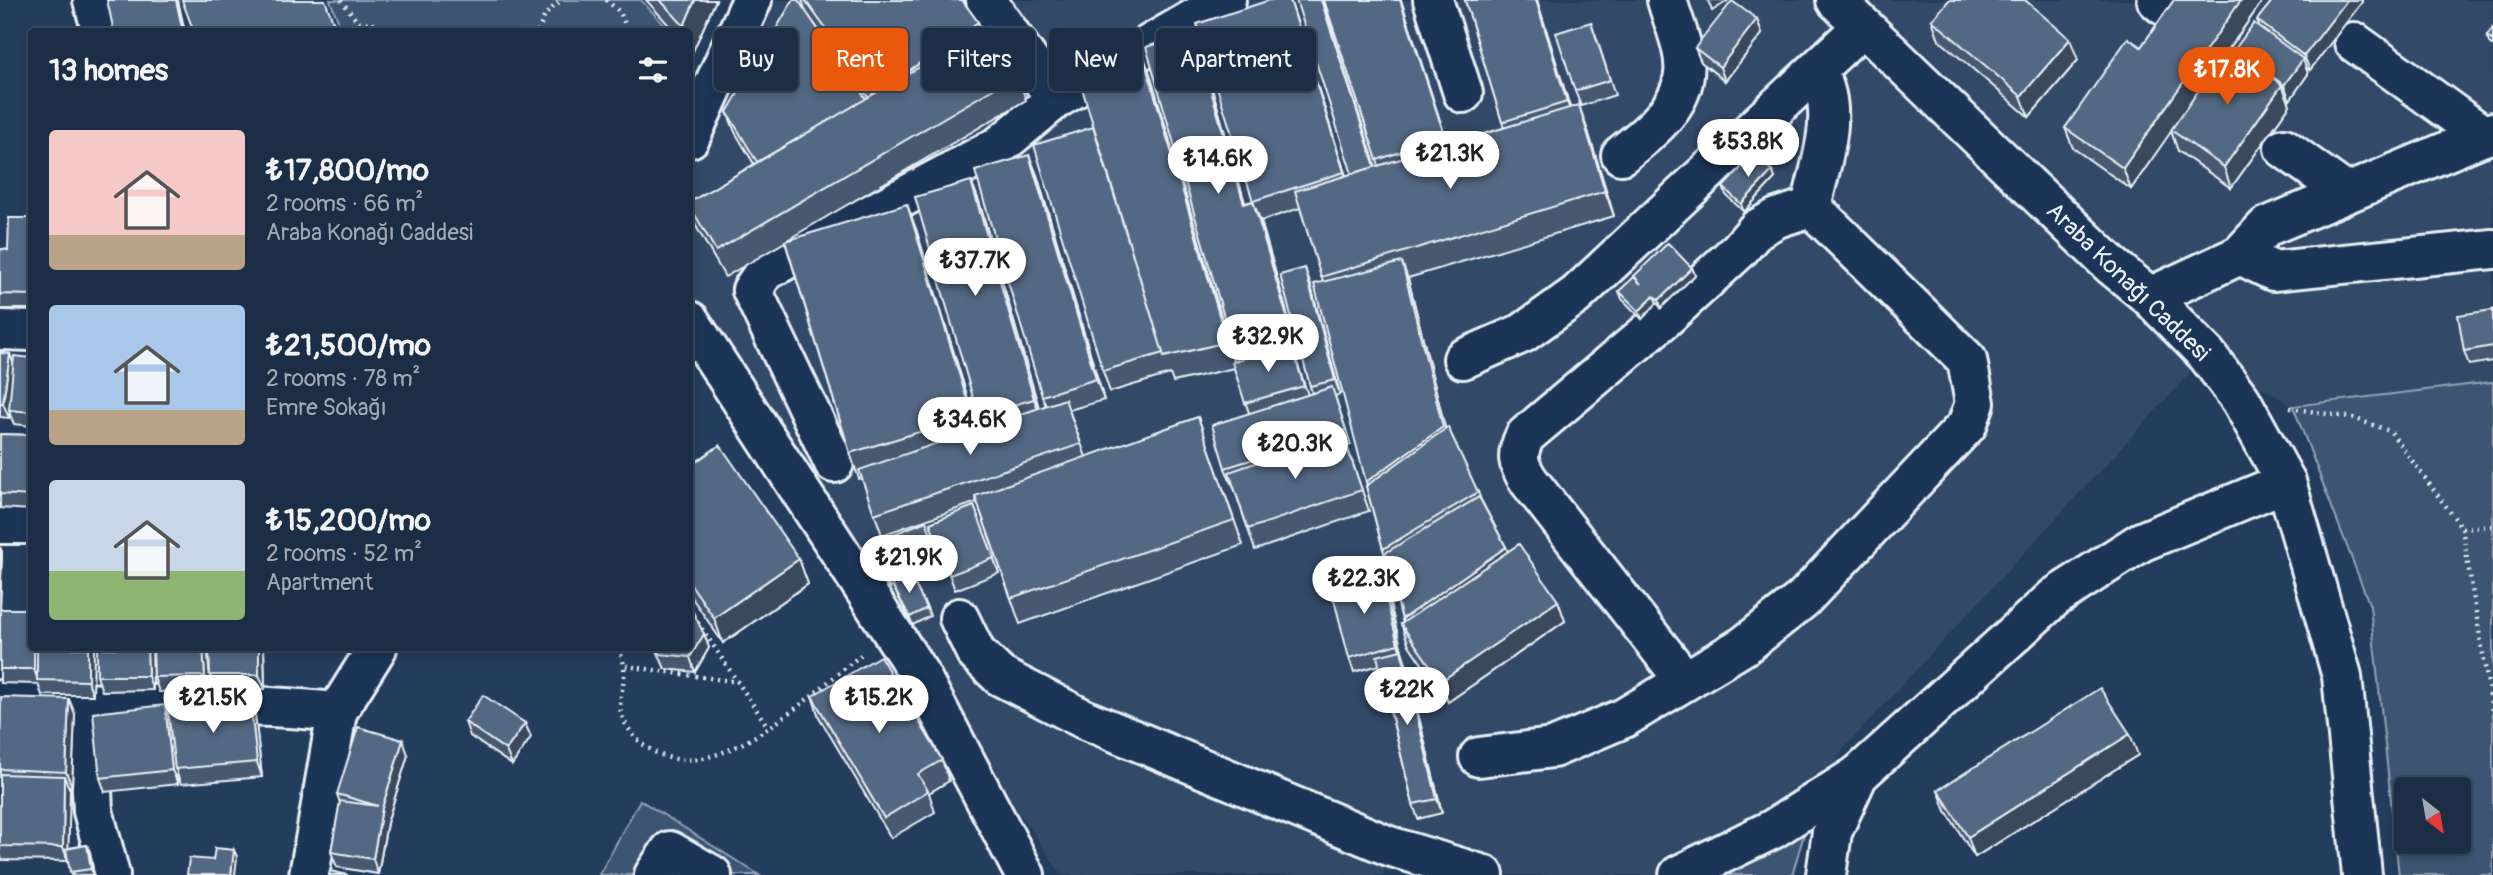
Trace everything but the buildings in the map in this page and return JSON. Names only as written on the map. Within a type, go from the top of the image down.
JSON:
[{"type":"street","points":[[93,0],[101,28]]},
{"type":"street","points":[[693,131],[752,0]]},
{"type":"street","points":[[986,0],[1056,99]]},
{"type":"street","points":[[834,463],[752,290],[765,271],[999,146],[1056,99],[1226,0]]},
{"type":"street","points":[[1433,0],[1463,93]]},
{"type":"street","points":[[1621,155],[1654,128],[1678,93],[1684,75],[1667,0]]},
{"type":"street","name":"Araba Konağı Caddesi","points":[[1836,0],[2111,265],[2150,297],[2207,355],[2241,400],[2286,482],[2342,676],[2362,875]]},
{"type":"street","points":[[1463,359],[1523,333],[1576,295],[1862,27]]},
{"type":"street","points":[[2354,42],[2488,134]]},
{"type":"street","points":[[1811,207],[1830,109],[1827,86],[1816,71]]},
{"type":"street","points":[[2150,297],[2240,255],[2266,227],[2488,134]]},
{"type":"street","points":[[2284,148],[2345,192]]},
{"type":"street","points":[[1479,757],[1553,748],[1624,718],[1745,645],[1803,599],[1967,425],[1975,403],[1967,360],[1811,207]]},
{"type":"street","points":[[1685,681],[1529,481],[1518,464],[1518,450],[1525,436],[1664,319],[1739,250],[1757,229],[1777,218],[1811,207]]},
{"type":"street","points":[[2240,255],[2273,271],[2493,248]]},
{"type":"street","points":[[693,326],[920,675],[1025,875]]},
{"type":"street","points":[[0,330],[28,331]]},
{"type":"street","points":[[1679,875],[1773,829],[1857,775],[2055,597],[2141,542],[2286,482]]},
{"type":"street","points":[[0,524],[28,524]]},
{"type":"street","points":[[959,618],[976,653],[1000,676],[1084,719],[1389,846],[1484,875]]},
{"type":"street","points":[[309,875],[337,712],[374,651]]},
{"type":"street","points":[[0,700],[88,706],[266,705],[337,712]]},
{"type":"street","points":[[88,706],[93,811],[110,875]]},
{"type":"street","points":[[1826,875],[1832,832],[1857,775]]},
{"type":"street","points":[[654,875],[670,851],[712,875]]},
{"type":"path","points":[[341,0],[357,21],[377,24],[380,28]]},
{"type":"path","points":[[606,0],[620,12],[626,28]]},
{"type":"path","points":[[538,28],[545,15],[559,1]]},
{"type":"path","points":[[2241,400],[2353,418],[2390,431],[2462,528],[2493,715]]},
{"type":"path","points":[[2462,528],[2493,526]]},
{"type":"path","points":[[693,615],[768,727]]},
{"type":"path","points":[[619,651],[626,666],[621,714],[640,744],[662,756],[681,762],[726,751],[768,727],[892,631]]},
{"type":"path","points":[[626,666],[738,682]]},
{"type":"shaded area","points":[[330,0],[641,0],[667,28],[341,28]]},
{"type":"shaded area","points":[[752,0],[2493,0],[2493,382],[2293,406],[2207,355],[1843,749],[1807,824],[1704,875],[1420,875],[1384,870],[1383,875],[1062,875],[753,432],[693,333],[693,131],[714,85],[714,91],[798,91],[798,28],[739,28]]},
{"type":"shaded area","points":[[2493,382],[2493,875],[2399,875],[2397,854],[2471,854],[2471,777],[2394,777],[2394,829],[2370,606],[2293,406]]},
{"type":"shaded area","points":[[640,800],[759,875],[599,875]]},
{"type":"shaded area","points":[[1807,824],[1792,875],[1704,875]]}]
